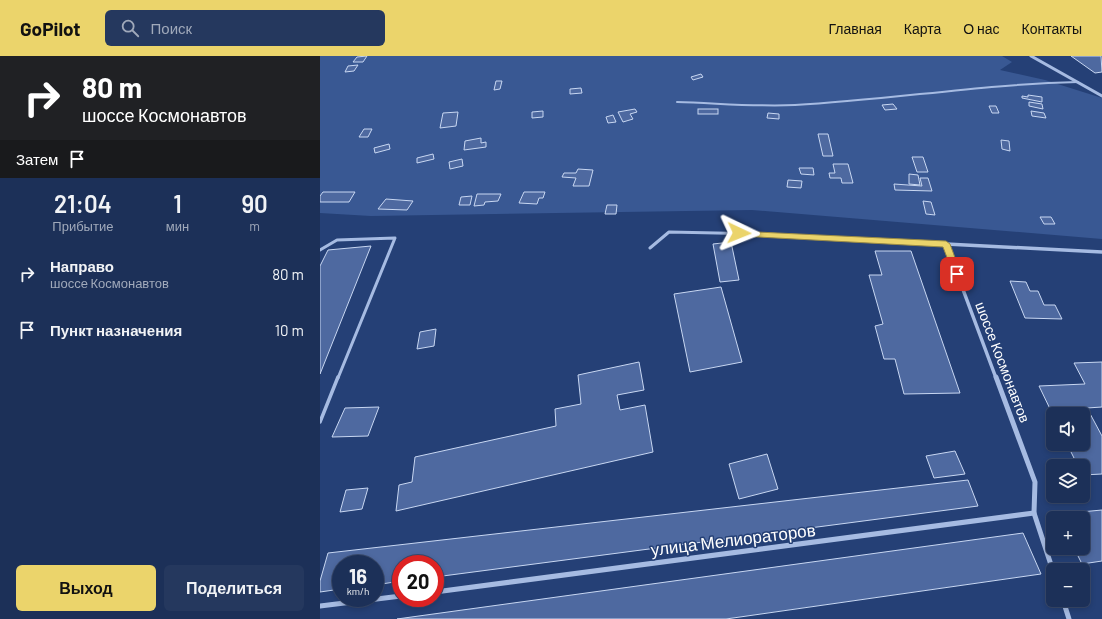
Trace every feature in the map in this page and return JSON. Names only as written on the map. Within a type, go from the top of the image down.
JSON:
[{"type":"street","points":[[1031,56],[1081,82],[1102,96]]},
{"type":"street","points":[[946,244],[1102,252]]},
{"type":"street","name":"шоссе Космонавтов","points":[[946,244],[1035,482],[1034,514],[1050,563]]},
{"type":"street","name":"улица Мелиораторов","points":[[444,591],[1034,514]]},
{"type":"street","points":[[320,606],[392,597]]},
{"type":"street","points":[[1065,607],[1069,619]]},
{"type":"lane","points":[[677,102],[793,106],[903,98],[1024,83],[1081,82]]},
{"type":"lane","points":[[650,248],[669,232],[767,234],[946,244]]},
{"type":"lane","points":[[320,250],[337,240],[395,238],[320,422]]},
{"type":"shaded area","points":[[320,56],[1002,56],[1012,62],[1000,70],[1045,80],[1102,98],[1102,239],[752,210],[371,216],[320,213]]},
{"type":"building","points":[[367,56],[363,62],[353,62],[357,57]]},
{"type":"building","points":[[1071,56],[1101,56],[1102,72],[1095,73]]},
{"type":"building","points":[[358,65],[354,71],[345,72],[348,66]]},
{"type":"building","points":[[701,74],[703,77],[693,80],[691,77]]},
{"type":"building","points":[[496,81],[502,81],[500,89],[494,90]]},
{"type":"building","points":[[581,88],[582,93],[570,94],[570,89]]},
{"type":"building","points":[[1028,95],[1042,97],[1042,102],[1022,98],[1022,96],[1028,97]]},
{"type":"building","points":[[1029,102],[1042,104],[1043,109],[1029,106]]},
{"type":"building","points":[[893,104],[897,109],[885,110],[882,105]]},
{"type":"building","points":[[989,106],[996,106],[999,113],[992,113]]},
{"type":"building","points":[[635,109],[637,112],[630,114],[633,119],[623,122],[618,112]]},
{"type":"building","points":[[698,109],[718,109],[718,114],[698,114]]},
{"type":"building","points":[[543,111],[543,117],[532,118],[532,112]]},
{"type":"building","points":[[1031,111],[1044,113],[1046,118],[1032,116]]},
{"type":"building","points":[[458,112],[456,126],[440,128],[443,113]]},
{"type":"building","points":[[768,113],[779,114],[779,119],[767,118]]},
{"type":"building","points":[[613,115],[616,122],[608,123],[606,117]]},
{"type":"building","points":[[364,129],[372,129],[368,137],[359,137]]},
{"type":"building","points":[[818,134],[828,134],[833,156],[823,156]]},
{"type":"building","points":[[481,138],[481,143],[486,142],[486,147],[464,150],[465,141]]},
{"type":"building","points":[[1001,140],[1009,141],[1010,151],[1002,149]]},
{"type":"building","points":[[389,144],[390,149],[375,153],[374,148]]},
{"type":"building","points":[[433,154],[434,159],[417,163],[417,158]]},
{"type":"building","points":[[912,157],[923,157],[928,172],[917,172]]},
{"type":"building","points":[[462,159],[463,166],[450,169],[449,162]]},
{"type":"building","points":[[833,164],[848,164],[853,183],[842,183],[841,178],[830,178],[829,173],[835,173]]},
{"type":"building","points":[[799,168],[813,168],[814,175],[801,174]]},
{"type":"building","points":[[578,169],[593,170],[589,186],[573,186],[576,178],[562,177],[564,173],[576,173]]},
{"type":"building","points":[[909,174],[918,175],[920,185],[909,184]]},
{"type":"building","points":[[920,178],[928,178],[932,191],[895,190],[894,184],[922,186]]},
{"type":"building","points":[[788,180],[802,181],[801,188],[787,187]]},
{"type":"building","points":[[323,192],[355,192],[349,202],[320,202],[320,196]]},
{"type":"building","points":[[524,192],[545,192],[543,198],[539,198],[537,204],[519,203]]},
{"type":"building","points":[[477,194],[501,194],[498,201],[485,202],[484,205],[474,206]]},
{"type":"building","points":[[472,196],[470,205],[459,205],[461,197]]},
{"type":"building","points":[[386,199],[413,201],[407,210],[378,209]]},
{"type":"building","points":[[923,201],[931,202],[935,215],[926,214]]},
{"type":"building","points":[[607,205],[617,205],[616,214],[605,214]]},
{"type":"building","points":[[1040,217],[1051,217],[1055,224],[1044,224]]},
{"type":"building","points":[[731,242],[739,280],[720,282],[713,244]]},
{"type":"building","points":[[371,246],[320,374],[320,266],[328,250]]},
{"type":"building","points":[[875,251],[911,251],[960,393],[904,394],[895,359],[884,359],[875,326],[883,324],[869,275],[882,275]]},
{"type":"building","points":[[1010,281],[1026,282],[1030,291],[1038,291],[1044,305],[1055,305],[1062,319],[1025,318]]},
{"type":"building","points":[[721,287],[742,362],[690,372],[674,294]]},
{"type":"building","points":[[436,329],[434,346],[417,349],[420,332]]},
{"type":"building","points":[[639,362],[644,390],[617,395],[620,410],[645,405],[653,452],[396,511],[399,485],[412,482],[415,457],[556,426],[555,409],[581,404],[578,375]]},
{"type":"building","points":[[1102,362],[1102,407],[1049,407],[1039,386],[1085,384],[1074,363]]},
{"type":"building","points":[[379,407],[368,436],[332,437],[345,408]]},
{"type":"building","points":[[1090,414],[1102,436],[1102,474],[1090,475],[1090,459],[1074,459],[1070,451],[1090,451]]},
{"type":"building","points":[[955,451],[965,474],[934,478],[926,456]]},
{"type":"building","points":[[767,454],[778,489],[739,499],[729,464]]},
{"type":"building","points":[[968,480],[978,506],[444,576],[444,555],[392,555],[392,582],[384,584],[384,555],[332,555],[332,590],[320,592],[320,581],[328,553]]},
{"type":"building","points":[[368,488],[362,509],[340,512],[346,490]]},
{"type":"building","points":[[1102,510],[1102,561],[1082,563],[1078,555],[1090,555],[1090,511]]},
{"type":"building","points":[[1023,533],[1041,574],[726,619],[397,619]]},
{"type":"route","points":[[739,233],[946,244],[957,274]]}]
